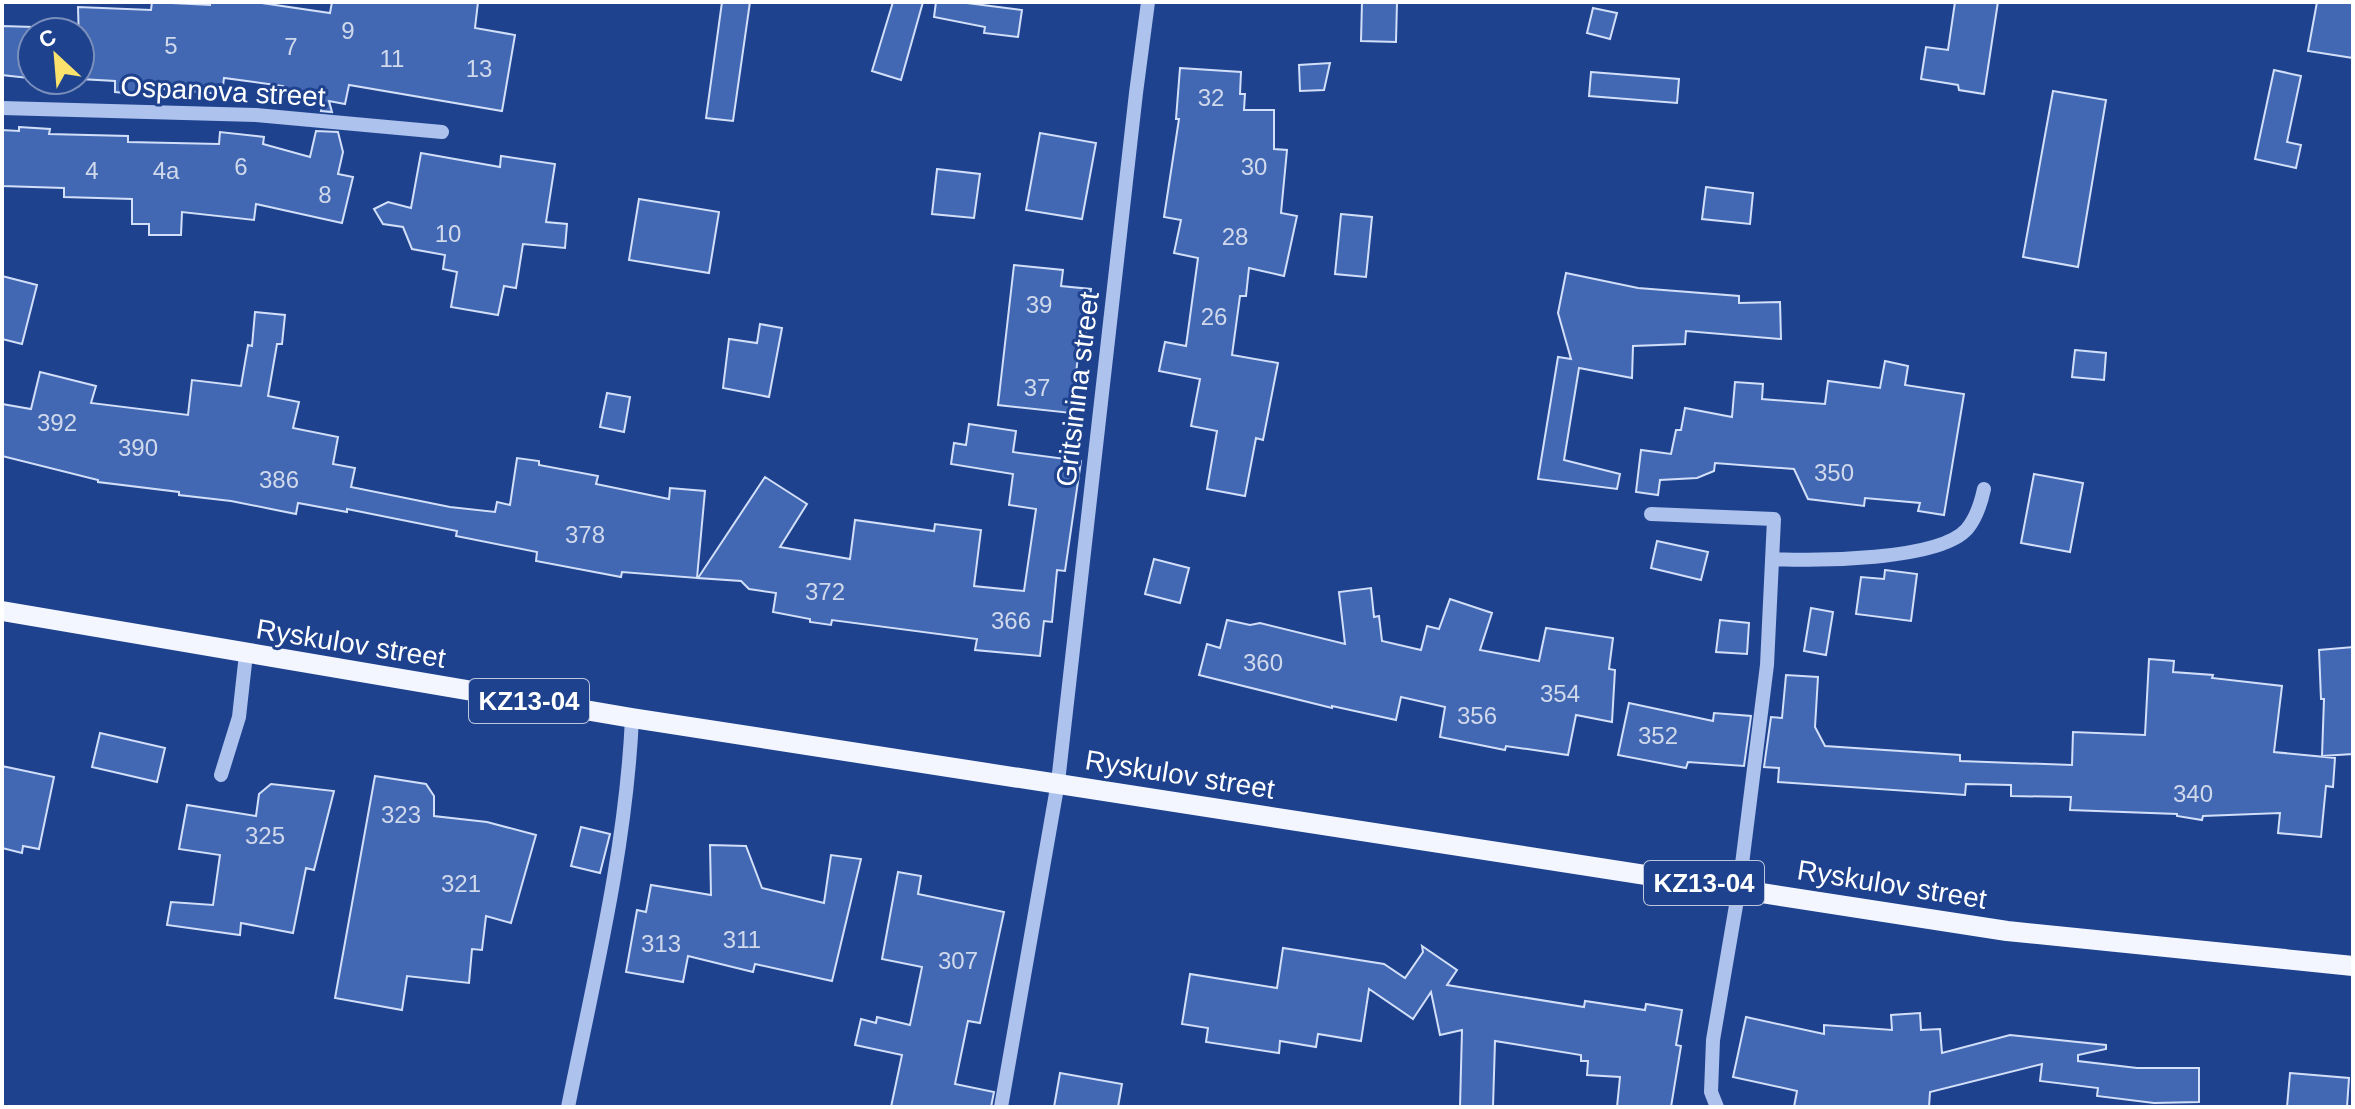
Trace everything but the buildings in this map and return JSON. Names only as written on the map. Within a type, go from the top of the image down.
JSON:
[{"type":"main road","name":"Ryskulov street","points":[[2,611],[632,718],[2007,931],[2353,966]]},
{"type":"street","name":"Gritsinina street","points":[[1001,1107],[1058,782],[1148,2]]},
{"type":"street","name":"Ospanova street","points":[[2,108],[256,115],[442,132]]},
{"type":"street","points":[[1772,559],[1859,559],[1947,544],[1966,530],[1981,506],[1984,489]]},
{"type":"street","points":[[1651,514],[1774,519],[1767,665],[1739,888],[1713,1040],[1711,1092],[1717,1107]]},
{"type":"street","points":[[221,775],[239,717],[246,654]]},
{"type":"street","points":[[568,1107],[611,895],[629,780],[632,718]]}]
